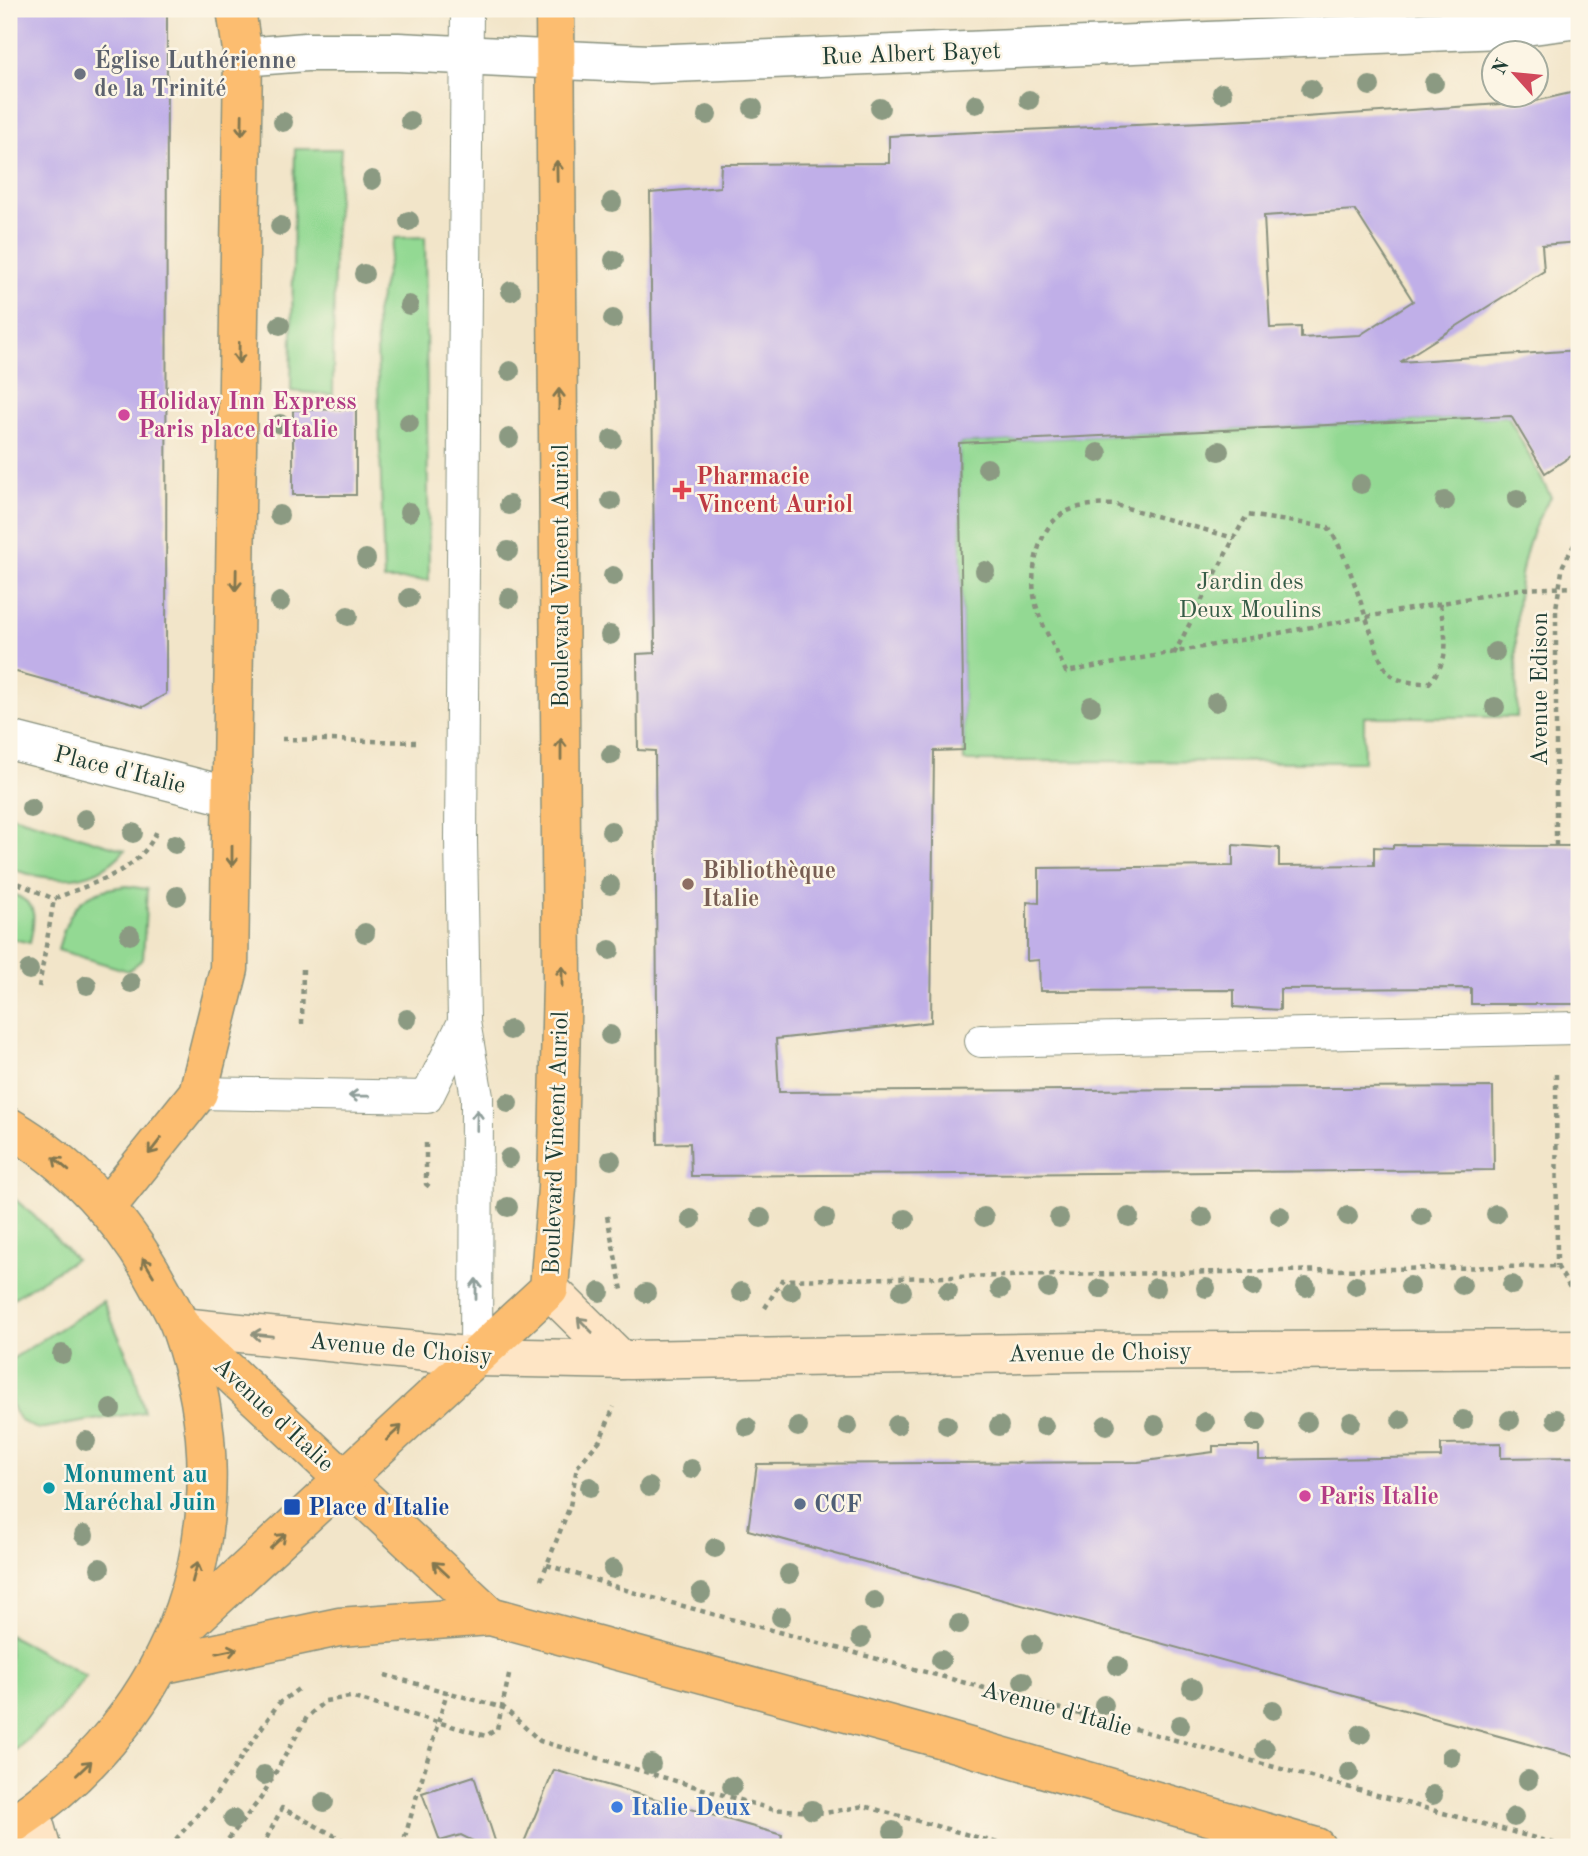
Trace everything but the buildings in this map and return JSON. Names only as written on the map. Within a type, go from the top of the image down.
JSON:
[{"type":"main road","points":[[106,1208],[198,1093],[229,969],[243,57],[236,9]]},
{"type":"main road","name":"Boulevard Vincent Auriol","points":[[167,1651],[344,1479],[550,1289],[557,1188],[562,982],[555,9]]},
{"type":"main road","points":[[9,1127],[52,1156],[106,1208],[150,1270],[181,1327],[202,1413],[207,1489],[198,1564],[167,1651],[138,1704],[107,1744],[27,1829]]},
{"type":"main road","points":[[550,1289],[621,1360]]},
{"type":"main road","name":"Avenue de Choisy","points":[[181,1327],[476,1357],[621,1360],[1095,1352],[1579,1349]]},
{"type":"main road","name":"Avenue d'Italie","points":[[181,1327],[491,1616]]},
{"type":"main road","name":"Avenue d'Italie","points":[[167,1651],[339,1627],[491,1616],[875,1720],[1315,1847]]},
{"type":"street","name":"Rue Albert Bayet","points":[[243,57],[316,52],[648,64],[690,63],[1501,29],[1579,19]]},
{"type":"street","name":"Place d'Italie","points":[[9,740],[232,797]]},
{"type":"lane","points":[[467,9],[462,353],[464,1022],[477,1097],[476,1357]]},
{"type":"lane","points":[[198,1093],[427,1097],[464,1022]]},
{"type":"lane","points":[[981,1041],[1567,1028]]},
{"type":"path","points":[[1234,538],[1116,505],[1097,504],[1058,517],[1043,541],[1032,573],[1036,607],[1066,672],[1519,589],[1579,587]]},
{"type":"path","points":[[1174,654],[1247,514],[1328,527],[1339,543],[1366,619],[1390,674],[1410,683],[1429,683],[1443,667],[1446,642],[1440,604]]},
{"type":"path","name":"Avenue Edison","points":[[1556,846],[1559,588],[1563,565],[1579,536]]},
{"type":"path","points":[[280,739],[463,742]]},
{"type":"path","points":[[9,879],[54,899],[109,878],[139,860],[153,841],[160,822]]},
{"type":"path","points":[[39,987],[54,899]]},
{"type":"path","points":[[302,1024],[303,968]]},
{"type":"path","points":[[1567,1028],[1557,1266],[1579,1302]]},
{"type":"path","points":[[606,1210],[625,1302]]},
{"type":"path","points":[[763,1312],[782,1280],[1557,1266]]},
{"type":"path","points":[[553,1552],[570,1506],[577,1467],[587,1452],[600,1440],[611,1417]]},
{"type":"path","name":"Avenue d'Italie","points":[[547,1565],[639,1594],[1569,1847]]},
{"type":"path","points":[[372,1672],[504,1708],[540,1741],[771,1809],[825,1813],[864,1806],[1012,1847]]},
{"type":"path","points":[[169,1847],[217,1793],[278,1704],[310,1681]]},
{"type":"path","points":[[402,1847],[447,1692]]},
{"type":"path","points":[[222,1847],[261,1798],[307,1717],[325,1701],[350,1697],[486,1736],[497,1729],[504,1708]]},
{"type":"path","points":[[262,1847],[282,1808],[356,1847]]},
{"type":"green space","points":[[295,149],[341,149],[334,254],[333,395],[291,391]]},
{"type":"green space","points":[[425,237],[429,580],[384,580],[376,313],[395,238]]},
{"type":"green space","name":"Jardin des Deux Moulins","points":[[1508,416],[1551,497],[1527,548],[1521,575],[1516,632],[1517,717],[1364,717],[1364,762],[964,761],[959,443]]},
{"type":"green space","points":[[9,815],[125,850],[113,862],[86,875],[56,878],[25,873],[9,868]]},
{"type":"green space","points":[[127,886],[147,889],[143,959],[128,971],[58,950],[72,912],[79,904],[98,892]]},
{"type":"green space","points":[[9,892],[26,901],[33,911],[30,943],[9,938]]},
{"type":"green space","points":[[9,1194],[41,1222],[75,1259],[9,1301]]},
{"type":"green space","points":[[103,1301],[134,1371],[144,1412],[38,1429],[27,1425],[14,1411],[11,1402],[9,1361]]},
{"type":"green space","points":[[9,1635],[86,1676],[58,1712],[9,1756]]},
{"type":"place","name":"Église Luthérienne de la Trinité","points":[[80,74]]},
{"type":"place","name":"Holiday Inn Express Paris place d'Italie","points":[[124,415]]},
{"type":"place","name":"Pharmacie Vincent Auriol","points":[[682,490]]},
{"type":"place","name":"Bibliothèque Italie","points":[[688,884]]},
{"type":"place","name":"Monument au Maréchal Juin","points":[[49,1488]]},
{"type":"place","name":"Paris Italie","points":[[1305,1496]]},
{"type":"place","name":"CCF","points":[[800,1504]]},
{"type":"place","name":"Place d'Italie","points":[[292,1507]]},
{"type":"place","name":"Italie Deux","points":[[617,1807]]}]
